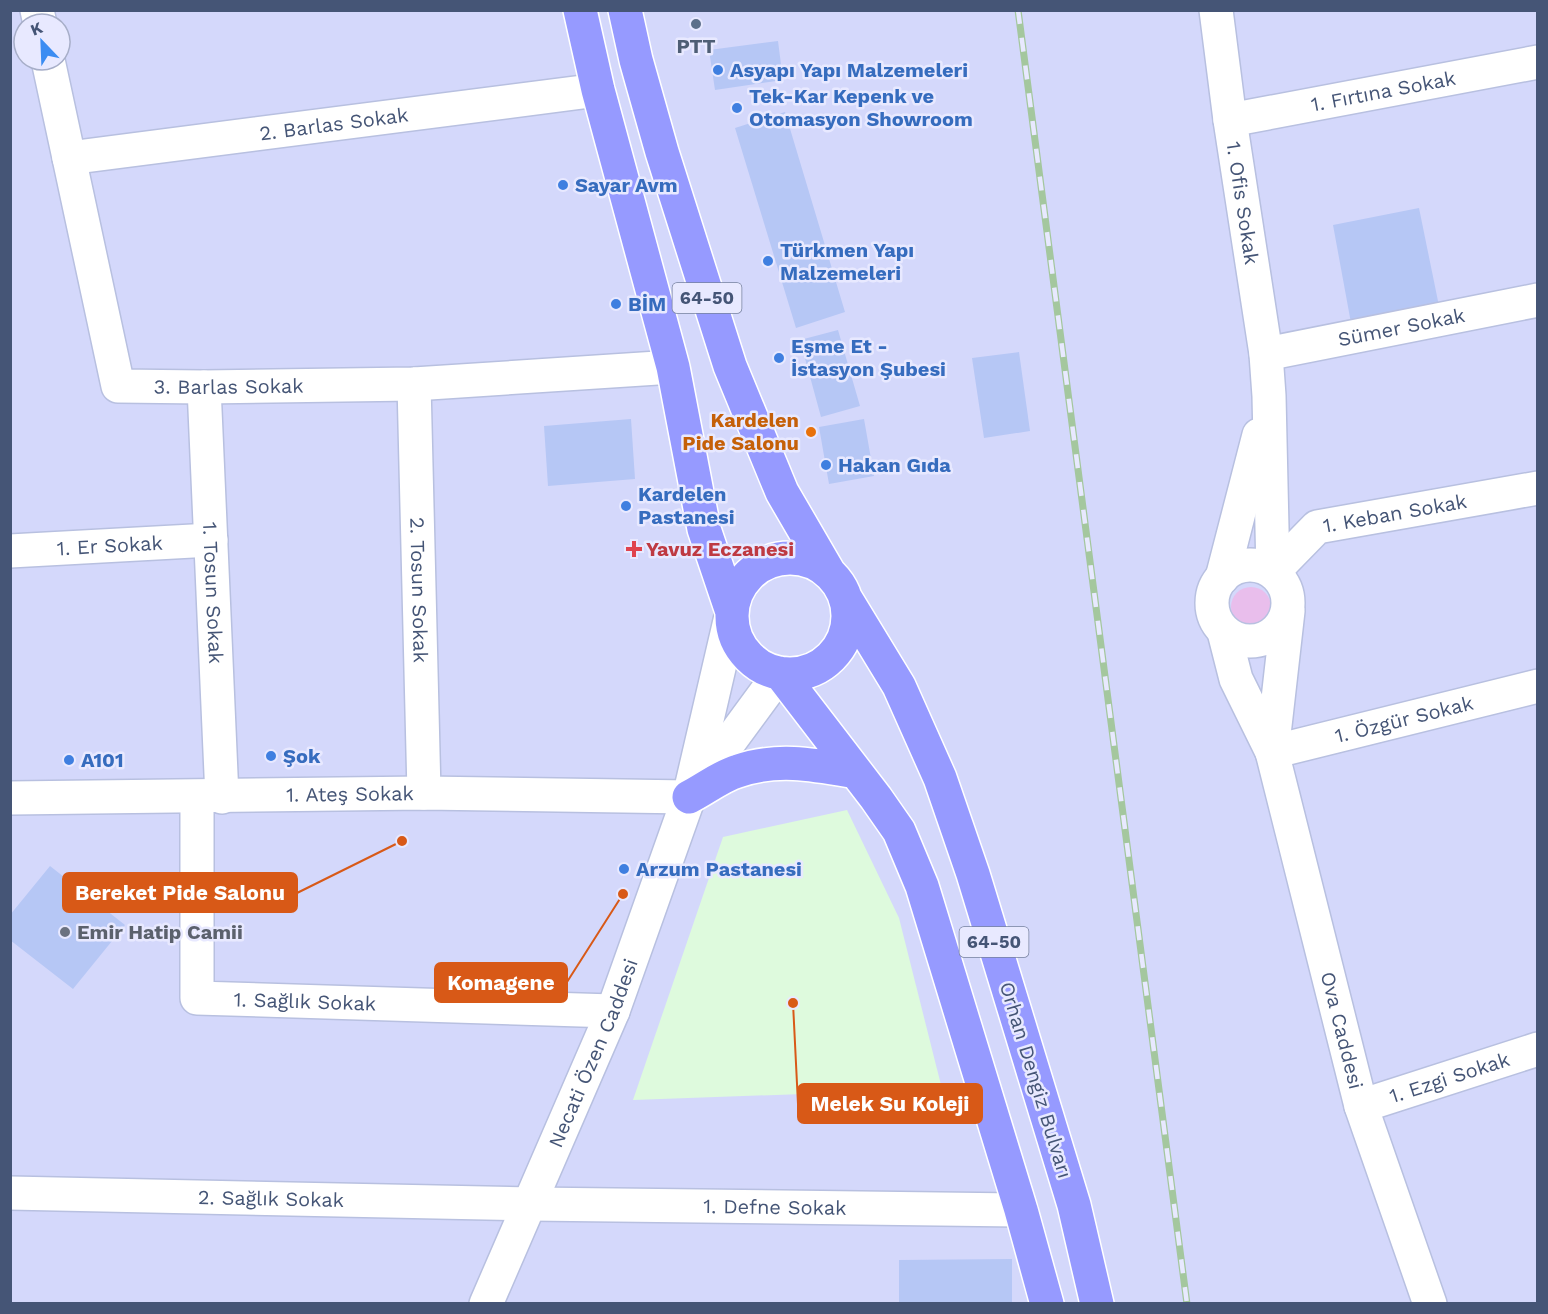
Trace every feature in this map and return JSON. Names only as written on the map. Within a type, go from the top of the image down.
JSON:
[{"type":"main road","name":"64-50","points":[[580,10],[598,90],[673,367],[704,529],[732,612],[733,629],[739,644],[750,658],[763,668],[780,673],[899,831],[922,886],[1021,1210],[1047,1304]]},
{"type":"main road","name":"Orhan Dengiz Bulvarı","points":[[625,10],[636,60],[662,152],[730,366],[782,492],[899,686],[940,778],[976,885],[1074,1205],[1097,1304]]},
{"type":"main road","points":[[732,612],[736,594],[746,579],[768,563],[794,558],[812,562],[828,571]]},
{"type":"main road","points":[[780,673],[799,674],[818,667],[834,655],[844,638],[849,619],[846,599]]},
{"type":"main road","points":[[689,797],[736,771],[763,764],[797,762],[856,772]]},
{"type":"street","name":"1. Ofis Sokak","points":[[1216,10],[1230,120],[1266,354],[1273,572]]},
{"type":"street","name":"1. Fırtına Sokak","points":[[1230,120],[1538,62]]},
{"type":"street","name":"3. Barlas Sokak","points":[[51,72],[118,386],[414,384],[673,367]]},
{"type":"street","name":"2. Barlas Sokak","points":[[69,158],[598,90]]},
{"type":"street","name":"Sümer Sokak","points":[[1266,354],[1538,300]]},
{"type":"street","name":"2. Tosun Sokak","points":[[414,384],[424,793]]},
{"type":"street","name":"1. Tosun Sokak","points":[[204,387],[211,540],[209,797]]},
{"type":"street","points":[[1269,396],[1222,578],[1212,598],[1212,609],[1214,617],[1224,632],[1236,679],[1272,752]]},
{"type":"street","name":"1. Keban Sokak","points":[[1273,572],[1317,527],[1538,488]]},
{"type":"street","name":"1. Er Sokak","points":[[10,551],[211,540]]},
{"type":"street","points":[[1222,578],[1246,565],[1273,572],[1284,585],[1288,611],[1272,752]]},
{"type":"street","points":[[1224,632],[1245,641],[1268,638],[1277,631],[1288,611]]},
{"type":"street","points":[[689,797],[732,612]]},
{"type":"street","points":[[689,797],[780,673]]},
{"type":"street","name":"1. Özgür Sokak","points":[[1272,752],[1538,686]]},
{"type":"street","name":"Ova Caddesi","points":[[1272,752],[1361,1106],[1430,1304]]},
{"type":"street","name":"1. Ateş Sokak","points":[[10,798],[424,793],[689,797]]},
{"type":"street","name":"1. Sağlık Sokak","points":[[209,797],[197,998],[613,1011]]},
{"type":"street","name":"Necati Özen Caddesi","points":[[486,1304],[613,1011],[689,797]]},
{"type":"street","name":"1. Ezgi Sokak","points":[[1361,1106],[1538,1049]]},
{"type":"street","name":"2. Sağlık Sokak","points":[[10,1193],[530,1204]]},
{"type":"street","name":"1. Defne Sokak","points":[[530,1204],[1021,1210]]},
{"type":"shaded area","points":[[11,11],[1537,11],[1537,1303],[11,1303]]},
{"type":"shaded area","points":[[1251,587],[1265,593],[1271,607],[1265,621],[1251,627],[1237,621],[1231,607],[1237,593]]},
{"type":"shaded area","points":[[847,810],[899,918],[942,1089],[633,1100],[723,837]]},
{"type":"building","points":[[778,41],[783,80],[715,90],[709,50]]},
{"type":"building","points":[[785,112],[845,312],[796,328],[735,128]]},
{"type":"building","points":[[1419,208],[1439,306],[1351,323],[1333,225]]},
{"type":"building","points":[[838,330],[860,406],[821,417],[800,340]]},
{"type":"building","points":[[1019,352],[1030,431],[984,438],[972,358]]},
{"type":"building","points":[[631,419],[635,479],[548,486],[544,426]]},
{"type":"building","points":[[864,419],[874,476],[829,484],[819,427]]},
{"type":"building","name":"Emir Hatip Camii","points":[[50,866],[125,925],[73,989],[10,940],[10,915]]},
{"type":"building","points":[[1012,1259],[1012,1304],[899,1304],[899,1260]]},
{"type":"railway","points":[[1018,10],[1187,1304]]},
{"type":"place","name":"PTT","points":[[696,24]]},
{"type":"place","name":"Asyapı Yapı Malzemeleri","points":[[718,70]]},
{"type":"place","name":"Tek-Kar Kepenk ve Otomasyon Showroom","points":[[737,108]]},
{"type":"place","name":"Sayar Avm","points":[[563,185]]},
{"type":"place","name":"Türkmen Yapı Malzemeleri","points":[[768,261]]},
{"type":"place","name":"BİM","points":[[616,304]]},
{"type":"place","name":"Eşme Et - İstasyon Şubesi","points":[[779,358]]},
{"type":"place","name":"Kardelen Pide Salonu","points":[[811,432]]},
{"type":"place","name":"Hakan Gıda","points":[[826,465]]},
{"type":"place","name":"Kardelen Pastanesi","points":[[626,506]]},
{"type":"place","name":"Yavuz Eczanesi","points":[[634,549]]},
{"type":"place","name":"Şok","points":[[271,756]]},
{"type":"place","name":"A101","points":[[69,760]]},
{"type":"place","name":"Bereket Pide Salonu","points":[[402,841]]},
{"type":"place","name":"Arzum Pastanesi","points":[[624,869]]},
{"type":"place","name":"Komagene","points":[[623,894]]},
{"type":"place","name":"Emir Hatip Camii","points":[[65,932]]},
{"type":"place","name":"Melek Su Koleji","points":[[793,1003]]}]
